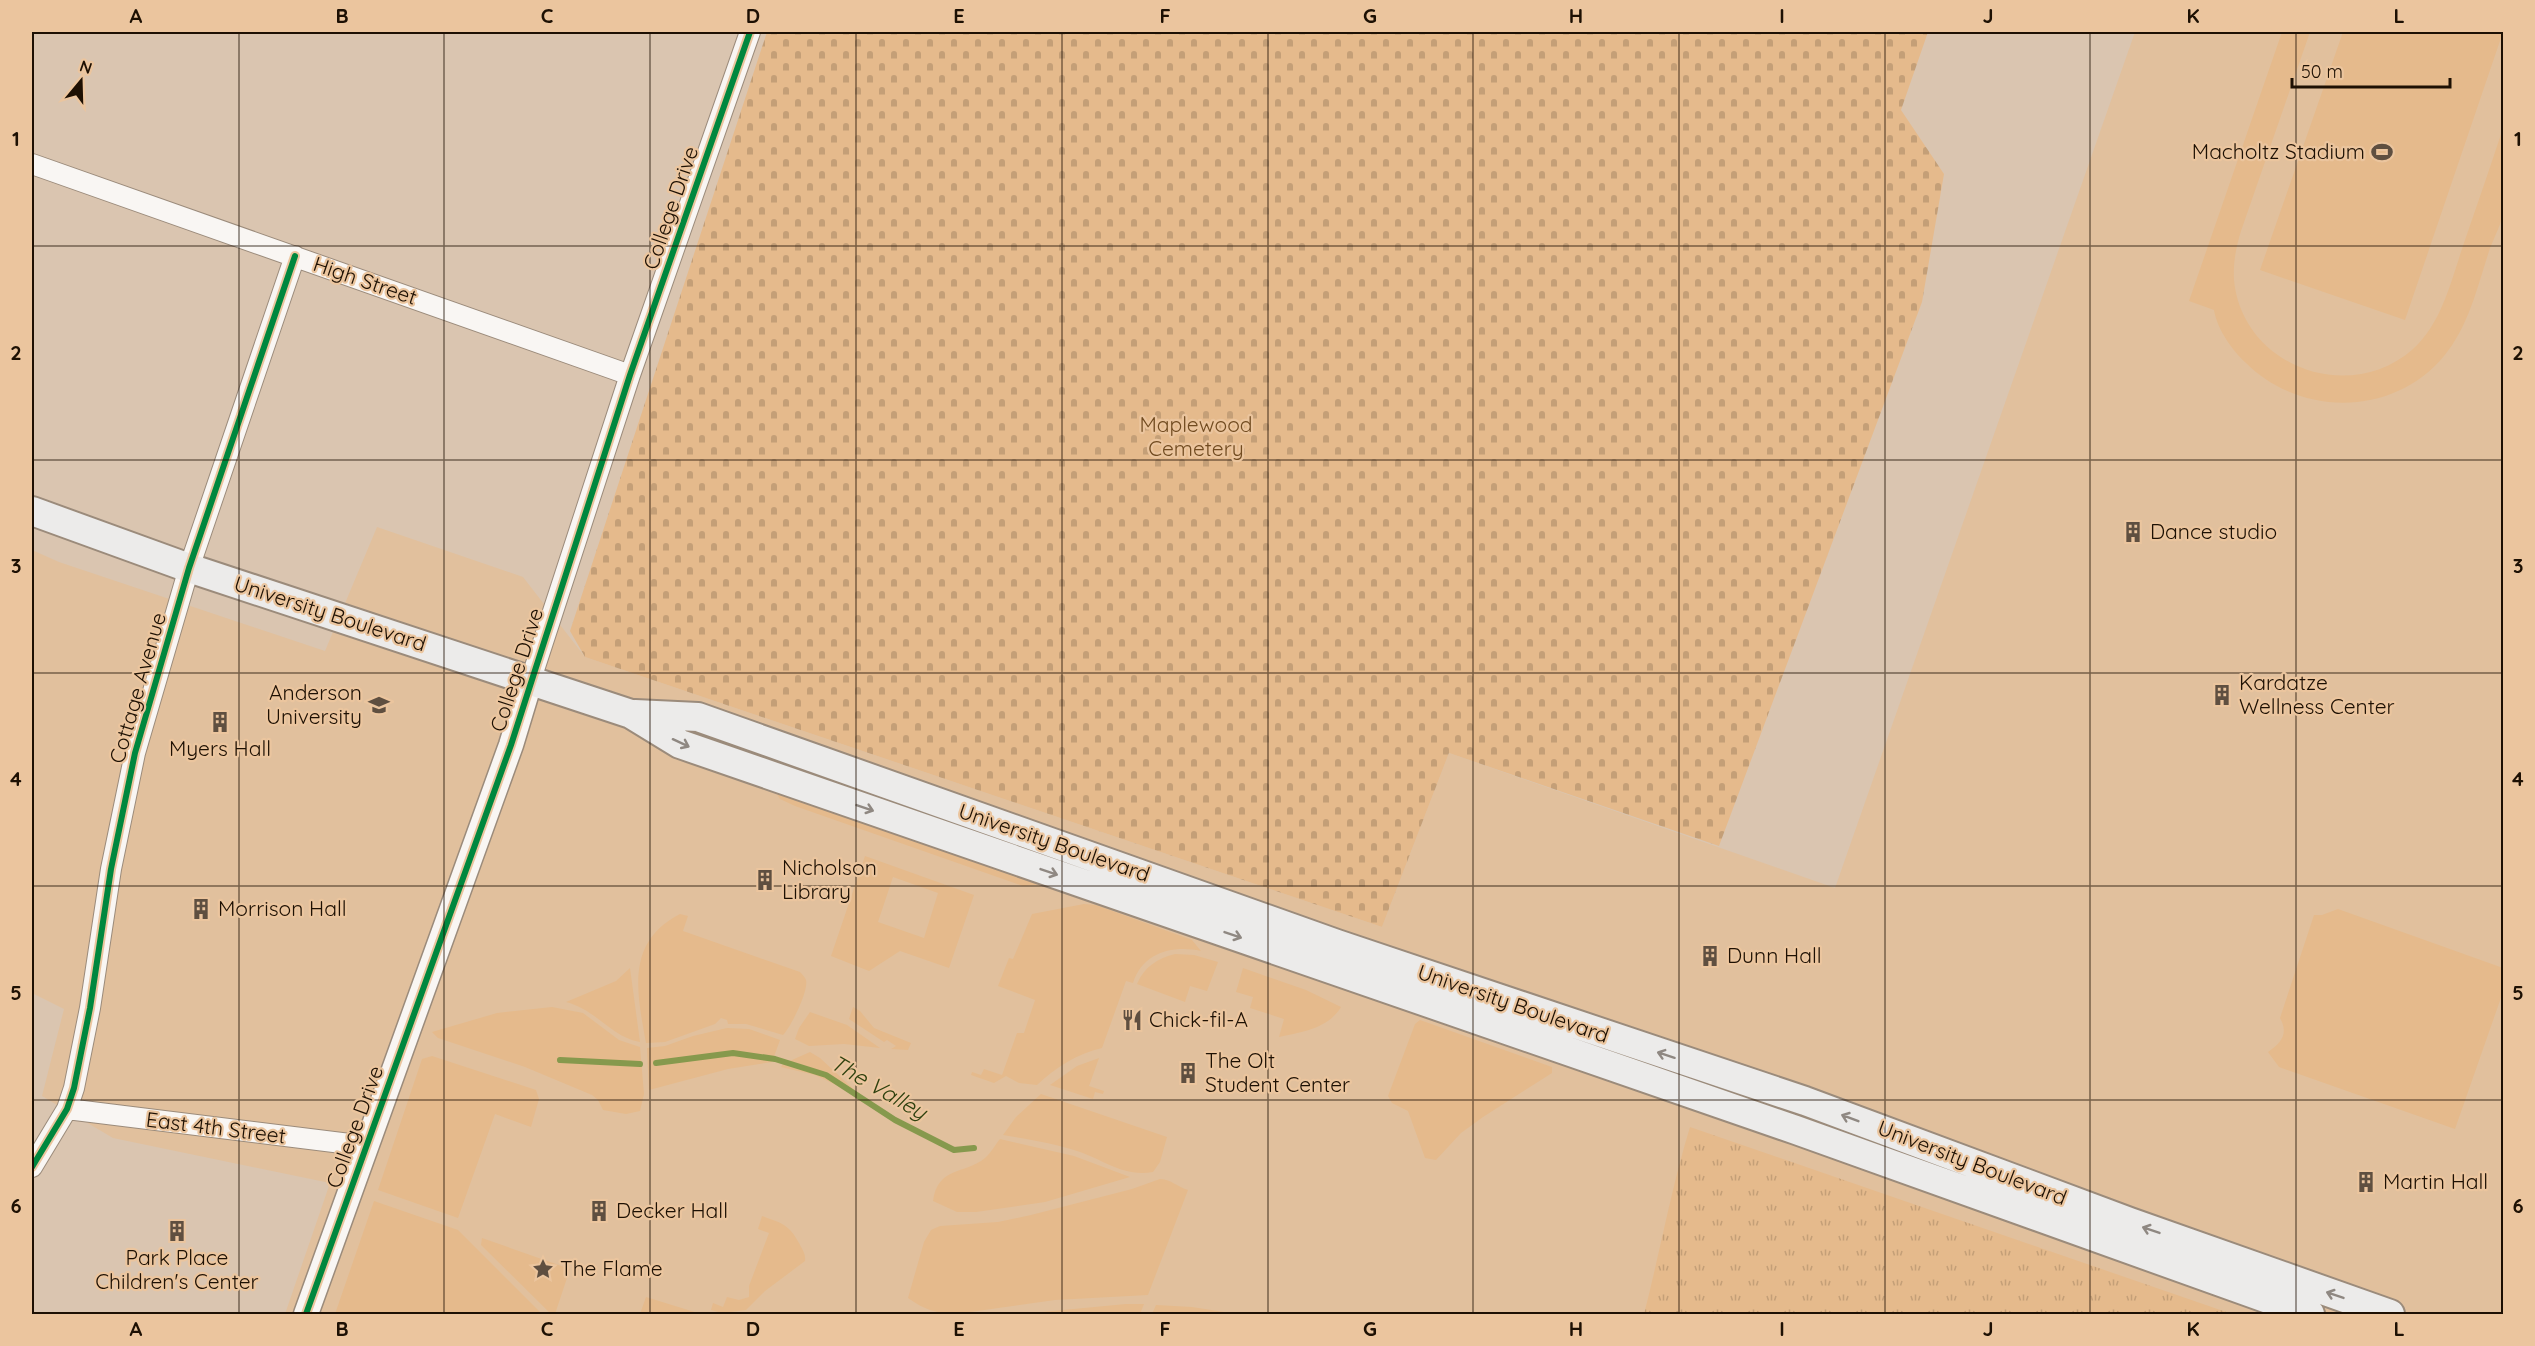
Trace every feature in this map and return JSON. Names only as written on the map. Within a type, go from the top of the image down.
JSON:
[{"type":"main road","name":"University Boulevard","points":[[32,511],[189,568],[631,714],[680,744],[758,770],[1398,978],[1805,1101],[2130,1222],[2390,1314]]},
{"type":"main road","name":"University Boulevard","points":[[631,714],[698,717],[768,742],[1796,1130],[2310,1314]]},
{"type":"street","name":"College Drive","points":[[306,1314],[507,755],[630,375],[750,32]]},
{"type":"street","name":"High Street","points":[[32,164],[630,375]]},
{"type":"street","name":"Cottage Avenue","points":[[32,1167],[66,1109],[74,1088],[90,1008],[111,869],[135,753],[189,568],[295,256]]},
{"type":"street","points":[[758,770],[768,742]]},
{"type":"street","name":"East 4th Street","points":[[66,1109],[366,1146]]},
{"type":"shaded area","name":"Anderson University","points":[[2135,32],[2503,32],[2503,1314],[285,1314],[330,1183],[113,1138],[42,1096],[64,1009],[32,993],[32,550],[59,562],[325,651],[377,527],[523,577],[585,657],[1382,927],[1449,753],[1835,888]]},
{"type":"green space","name":"Maplewood Cemetery","points":[[767,32],[1928,32],[1901,110],[1944,174],[1922,302],[1719,846],[1449,753],[1382,927],[585,657],[570,631]]},
{"type":"green space","points":[[2282,32],[2310,32],[2241,231],[2235,255],[2234,280],[2241,310],[2256,335],[2277,355],[2302,368],[2330,375],[2359,374],[2387,366],[2413,349],[2423,338],[2432,326],[2445,298],[2503,128],[2504,210],[2472,305],[2460,332],[2444,356],[2423,376],[2400,390],[2374,399],[2346,403],[2319,401],[2293,393],[2268,381],[2246,363],[2231,346],[2218,324],[2214,310],[2189,301]]},
{"type":"green space","name":"Macholtz Stadium","points":[[2343,32],[2503,32],[2405,320],[2260,270]]},
{"type":"green space","points":[[773,788],[1044,884],[1023,886],[795,806],[780,799]]},
{"type":"green space","points":[[865,856],[974,895],[949,968],[900,951],[869,971],[831,956]],"holes":[[[893,877],[938,893],[924,938],[878,922]]]},
{"type":"green space","points":[[1084,904],[1096,905],[1192,940],[1201,951],[1170,950],[1160,953],[1144,964],[1133,983],[1126,981],[1102,1048],[1067,1062],[1037,1085],[1019,1083],[1006,1076],[994,1083],[971,1075],[972,1072],[981,1075],[984,1069],[1002,1075],[1017,1033],[1024,1033],[1035,1000],[998,986],[1009,958],[1013,959],[1032,914]]},
{"type":"green space","points":[[2338,909],[2503,968],[2503,992],[2455,1129],[2279,1067],[2268,1052],[2277,1045],[2284,1033],[2280,1018],[2314,915],[2322,915]]},
{"type":"green space","points":[[680,914],[688,916],[683,931],[800,972],[806,980],[802,1000],[795,1017],[783,1035],[746,1024],[728,1024],[727,1020],[721,1018],[715,1024],[665,1042],[646,1043],[638,988],[643,954],[650,939],[662,926]]},
{"type":"green space","points":[[1175,954],[1194,955],[1218,962],[1207,991],[1190,986],[1185,1002],[1137,984],[1152,964]]},
{"type":"green space","points":[[630,968],[640,1042],[621,1035],[587,1011],[566,1002],[616,981]]},
{"type":"green space","points":[[1243,968],[1306,990],[1341,1007],[1336,1014],[1321,1025],[1279,1037],[1284,1019],[1250,1008],[1253,997],[1236,992]]},
{"type":"green space","points":[[552,1007],[583,1013],[619,1040],[640,1047],[644,1094],[640,1111],[626,1114],[603,1110],[598,1100],[592,1095],[525,1067],[438,1038],[432,1032],[497,1013]]},
{"type":"green space","points":[[853,1007],[860,1011],[874,1028],[911,1043],[908,1050],[891,1049],[896,1046],[887,1040],[884,1042],[849,1019]]},
{"type":"green space","points":[[810,1012],[847,1025],[880,1048],[844,1044],[809,1046],[795,1039],[799,1028]]},
{"type":"green space","points":[[1420,1020],[1552,1067],[1552,1073],[1461,1133],[1436,1160],[1425,1158],[1408,1111],[1392,1103],[1388,1096],[1415,1024]]},
{"type":"green space","points":[[727,1028],[749,1029],[780,1040],[772,1062],[728,1069],[649,1090],[647,1048],[665,1046]]},
{"type":"green space","points":[[810,1052],[820,1058],[862,1097],[815,1075],[781,1067]]},
{"type":"green space","points":[[432,1056],[536,1090],[539,1099],[531,1127],[495,1114],[458,1218],[378,1190],[422,1059]]},
{"type":"green space","points":[[1099,1058],[1089,1086],[1104,1091],[1103,1094],[1095,1092],[1093,1099],[1050,1085],[1077,1066]]},
{"type":"green space","points":[[1041,1094],[1167,1137],[1160,1162],[1153,1172],[1132,1172],[1068,1148],[1003,1135],[1016,1117]]},
{"type":"green space","points":[[1690,1127],[2232,1314],[1644,1314]]},
{"type":"green space","points":[[1000,1139],[1074,1156],[1130,1177],[1045,1202],[976,1212],[957,1212],[933,1201],[940,1182],[946,1176],[985,1158]]},
{"type":"green space","points":[[1160,1179],[1188,1190],[1148,1295],[1055,1300],[956,1314],[931,1310],[908,1298],[924,1242],[931,1230],[940,1226],[998,1222],[1031,1215],[1132,1189]]},
{"type":"green space","points":[[374,1201],[458,1230],[542,1314],[335,1314]]},
{"type":"green space","points":[[762,1216],[779,1223],[792,1232],[804,1252],[805,1261],[765,1291],[746,1310],[722,1313],[711,1310],[713,1303],[723,1307],[727,1297],[739,1300],[749,1297],[749,1286],[769,1233],[758,1229]]},
{"type":"green space","points":[[482,1238],[570,1269],[555,1314],[551,1314],[481,1245]]},
{"type":"green space","points":[[646,1297],[701,1314],[640,1314]]},
{"type":"green space","points":[[1144,1304],[1140,1314],[1021,1314]]},
{"type":"green space","points":[[1156,1305],[1192,1307],[1237,1314],[1152,1314]]},
{"type":"waterway","name":"The Valley","points":[[656,1063],[733,1053],[775,1059],[826,1075],[895,1120],[954,1150],[974,1148]]},
{"type":"waterway","name":"The Valley","points":[[560,1060],[640,1064]]},
{"type":"cycle path","points":[[306,1314],[511,745],[630,375],[750,32]]},
{"type":"cycle path","points":[[32,1167],[67,1109],[74,1088],[90,1008],[111,869],[135,753],[189,568],[295,256]]},
{"type":"place","name":"Macholtz Stadium","points":[[2382,152]]},
{"type":"place","name":"Dance studio","points":[[2133,532]]},
{"type":"place","name":"Kardatze Wellness Center","points":[[2222,695]]},
{"type":"place","name":"Anderson University","points":[[379,705]]},
{"type":"place","name":"Myers Hall","points":[[220,722]]},
{"type":"place","name":"Nicholson Library","points":[[765,880]]},
{"type":"place","name":"Morrison Hall","points":[[201,909]]},
{"type":"place","name":"Dunn Hall","points":[[1710,956]]},
{"type":"place","name":"Chick-fil-A","points":[[1132,1020]]},
{"type":"place","name":"The Olt Student Center","points":[[1188,1073]]},
{"type":"place","name":"Martin Hall","points":[[2366,1182]]},
{"type":"place","name":"Decker Hall","points":[[599,1211]]},
{"type":"place","name":"Park Place Children's Center","points":[[177,1231]]},
{"type":"place","name":"The Flame","points":[[543,1269]]}]
